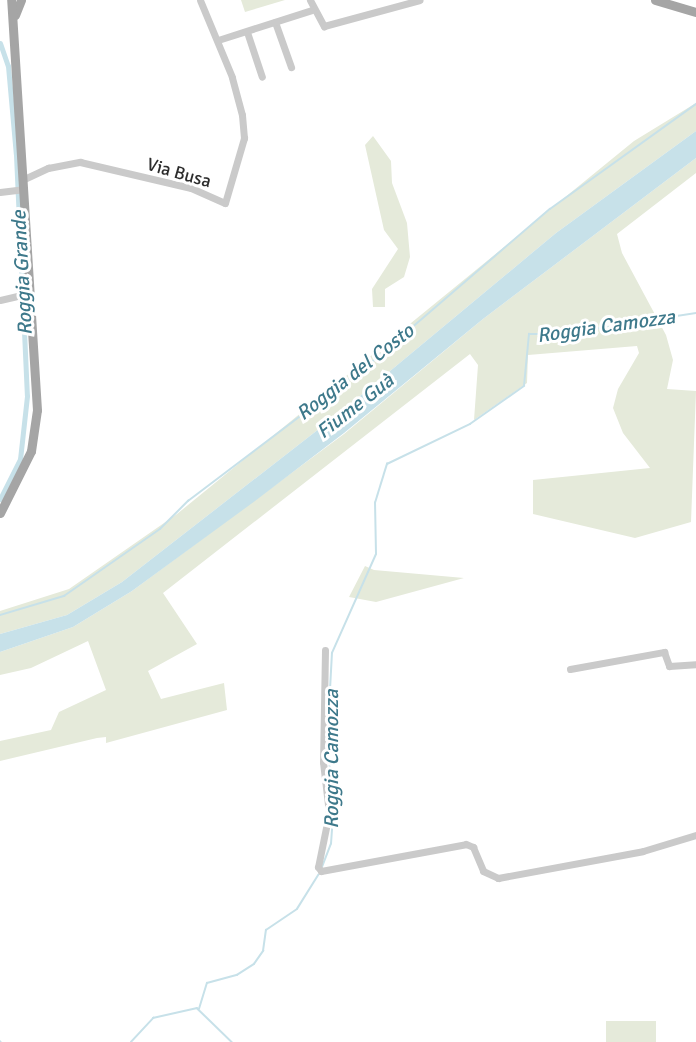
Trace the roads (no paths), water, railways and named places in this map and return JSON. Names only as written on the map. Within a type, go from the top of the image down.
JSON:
[{"type":"main road","points":[[0,513],[22,472],[35,435],[36,389],[11,0]]},
{"type":"main road","points":[[13,23],[21,0]]},
{"type":"main road","points":[[655,0],[696,12]]},
{"type":"street","name":"Via Busa","points":[[23,184],[48,168],[80,162],[191,188],[225,203],[244,138],[237,95],[218,40],[200,0]]},
{"type":"street","points":[[310,0],[312,10],[326,26],[420,0]]},
{"type":"street","points":[[218,40],[312,10]]},
{"type":"street","points":[[275,22],[291,67]]},
{"type":"street","points":[[247,32],[262,77]]},
{"type":"street","points":[[0,192],[23,184]]},
{"type":"street","points":[[0,300],[30,293]]},
{"type":"street","points":[[325,650],[323,762],[329,813],[318,867],[321,871],[466,844],[473,847],[483,871],[498,878],[643,851],[696,835]]},
{"type":"street","points":[[570,669],[664,652],[669,666],[696,664]]},
{"type":"water","name":"Fiume Guà","points":[[696,131],[696,158],[483,319],[344,433],[255,501],[132,591],[73,627],[0,652],[0,634],[67,615],[122,582],[342,411],[556,233]]},
{"type":"waterway","name":"Roggia Grande","points":[[0,43],[8,66],[16,155],[27,396],[20,459],[0,499]]},
{"type":"waterway","name":"Roggia del Costo","points":[[0,615],[64,596],[160,529],[188,501],[373,361],[550,209],[696,104]]},
{"type":"waterway","name":"Roggia Camozza","points":[[322,867],[331,844],[334,801],[327,745],[332,653],[376,554],[375,503],[387,464],[470,424],[524,386],[529,334],[560,334],[696,313]]},
{"type":"waterway","name":"Roggia Camozza","points":[[199,1009],[207,983],[237,975],[254,964],[263,951],[266,930],[297,909],[318,875]]},
{"type":"waterway","points":[[131,1042],[153,1018],[197,1008],[232,1042]]}]
